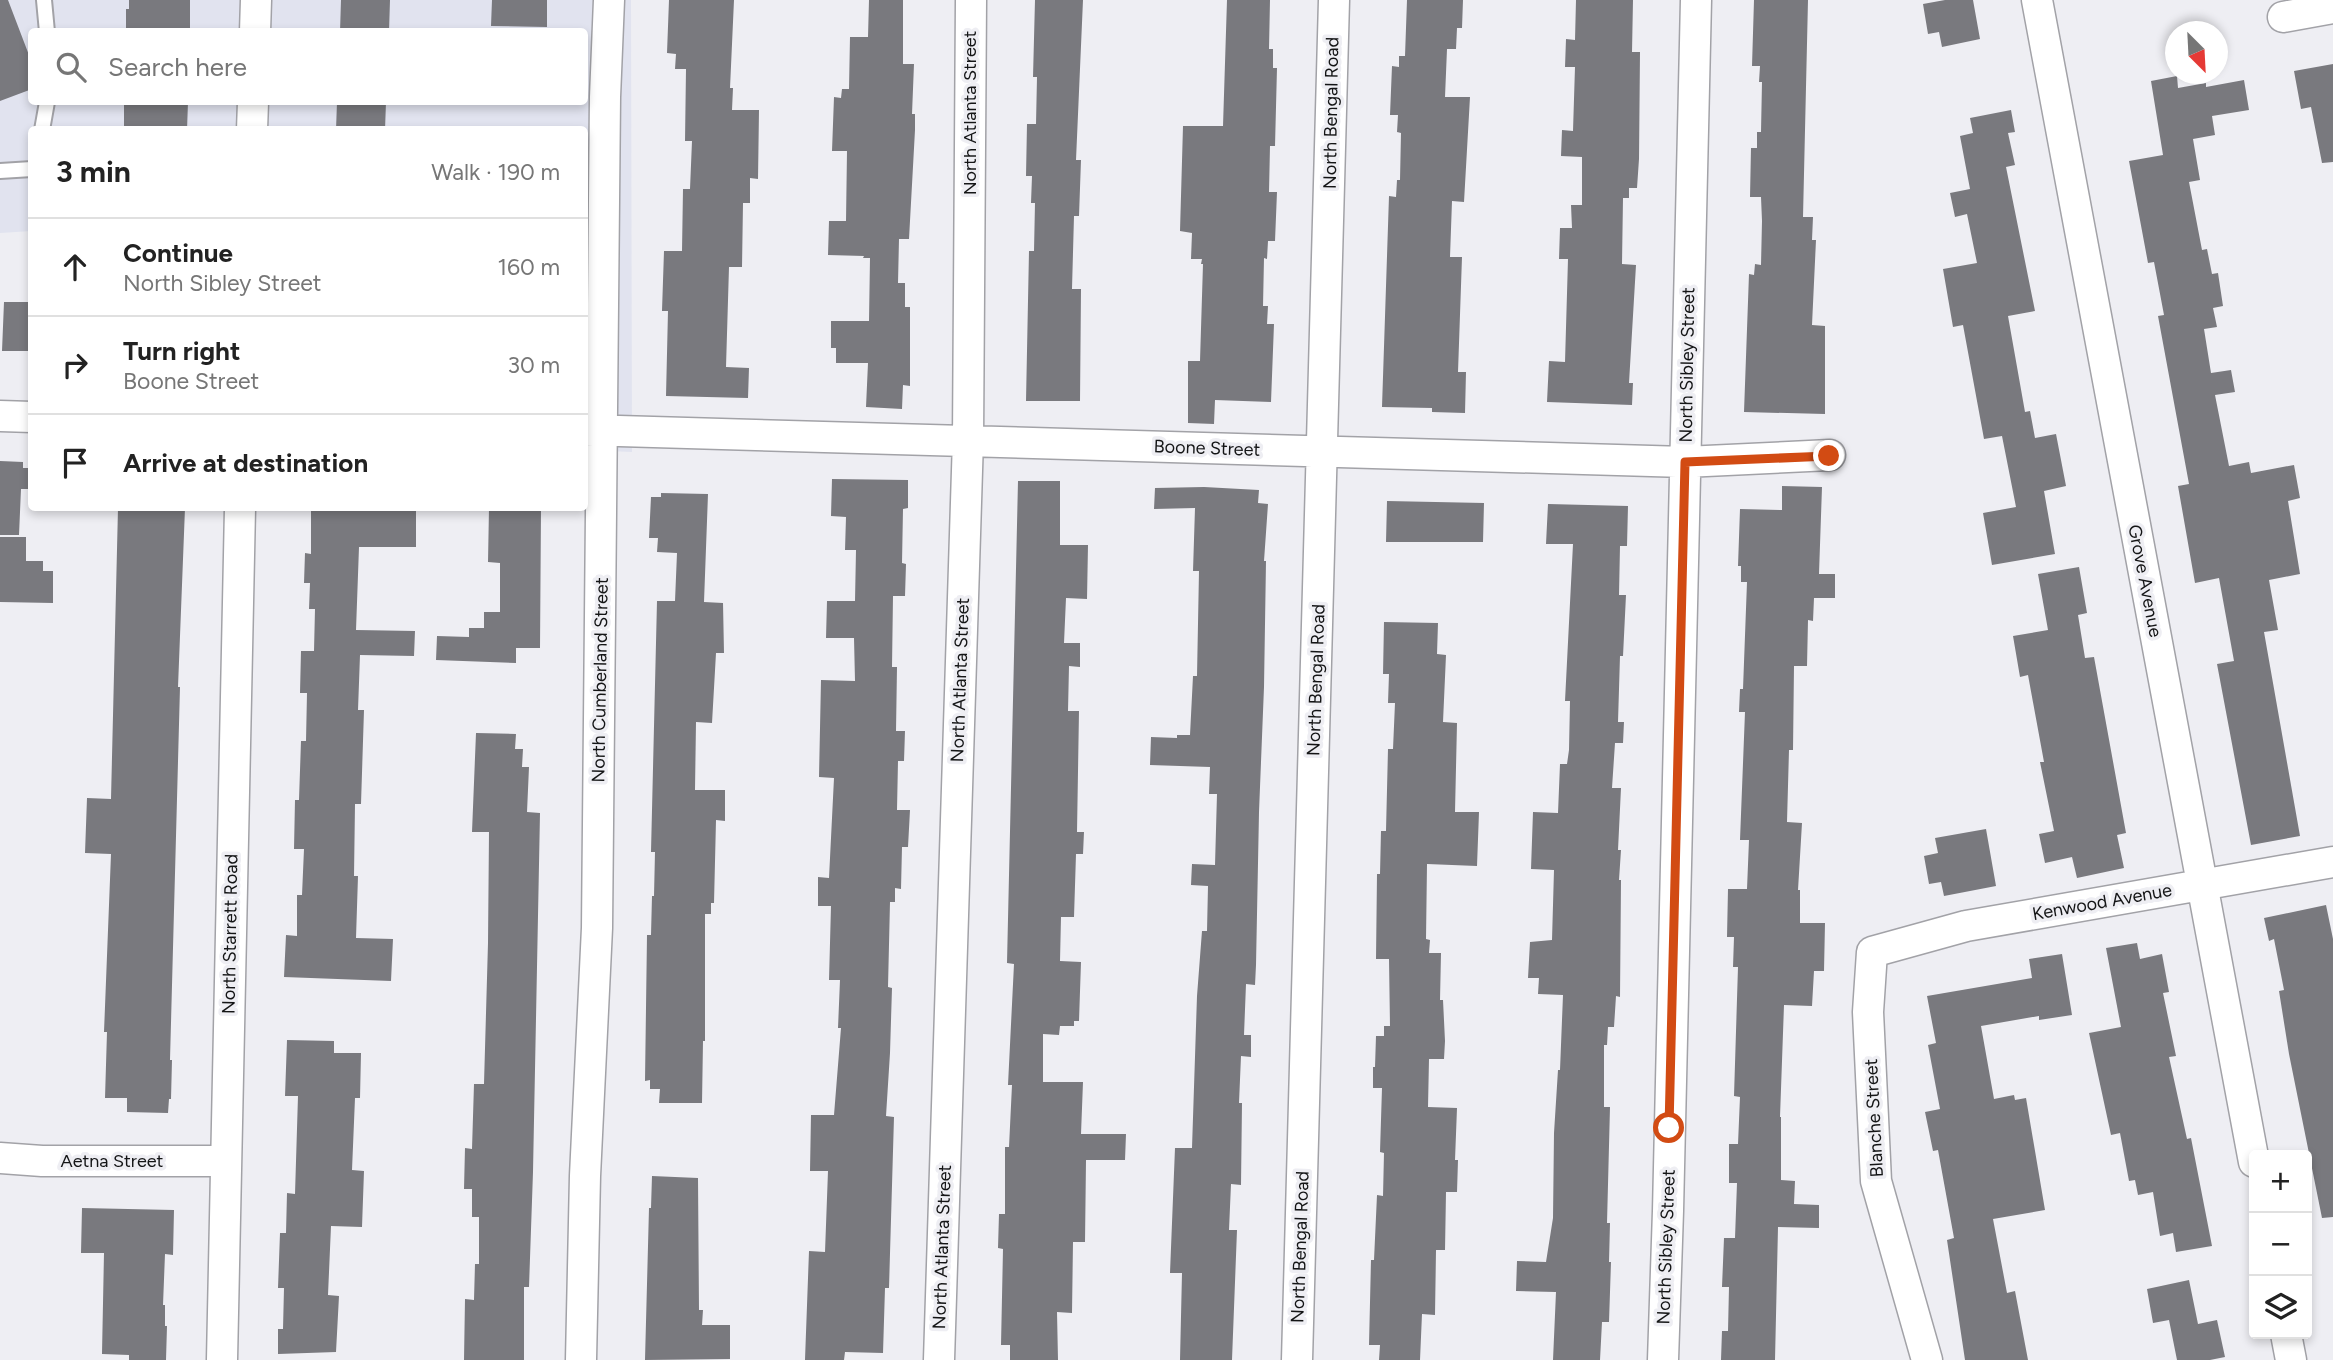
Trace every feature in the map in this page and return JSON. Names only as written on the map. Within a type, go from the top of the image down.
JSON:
[{"type":"street","points":[[255,28],[256,0]]},
{"type":"street","name":"North Cumberland Street","points":[[580,1360],[585,1176],[597,928],[594,430],[609,0]]},
{"type":"street","name":"North Atlanta Street","points":[[939,1360],[968,439],[971,0]]},
{"type":"street","name":"North Bengal Road","points":[[1297,1360],[1334,0]]},
{"type":"street","name":"North Sibley Street","points":[[1663,1360],[1696,0]]},
{"type":"street","name":"Grove Avenue","points":[[2037,0],[2252,1150]]},
{"type":"street","points":[[2283,17],[2333,8]]},
{"type":"street","points":[[252,126],[253,105]]},
{"type":"street","points":[[0,416],[28,417]]},
{"type":"street","name":"Boone Street","points":[[594,430],[1685,462],[1829,456]]},
{"type":"street","name":"North Starrett Road","points":[[222,1360],[240,511]]},
{"type":"street","name":"Kenwood Avenue","points":[[1872,952],[1966,926],[2333,862]]},
{"type":"street","name":"Blanche Street","points":[[1872,952],[1868,1012],[1876,1181],[1927,1360]]},
{"type":"street","name":"Aetna Street","points":[[0,1158],[42,1161],[225,1161]]},
{"type":"street","points":[[2287,1339],[2291,1360]]},
{"type":"lane","points":[[44,0],[47,28]]},
{"type":"lane","points":[[43,126],[46,105]]},
{"type":"lane","points":[[0,171],[28,169]]},
{"type":"shaded area","points":[[0,0],[631,0],[632,452],[588,450],[588,126],[28,126],[28,231],[0,233]]},
{"type":"building","points":[[0,0],[8,0],[28,52],[28,90],[0,101]]},
{"type":"building","points":[[129,0],[190,0],[190,28],[126,28],[126,9],[129,9]]},
{"type":"building","points":[[341,0],[390,0],[389,28],[340,28]]},
{"type":"building","points":[[492,0],[547,0],[547,27],[491,26]]},
{"type":"building","points":[[669,0],[734,0],[730,88],[733,88],[732,110],[759,110],[758,179],[750,178],[750,203],[743,203],[742,267],[729,267],[726,367],[749,368],[748,398],[666,396],[668,311],[662,311],[664,251],[682,251],[683,189],[690,189],[692,141],[685,141],[686,69],[675,69],[676,54],[667,53]]},
{"type":"building","points":[[869,0],[903,0],[903,64],[914,64],[912,114],[915,114],[915,130],[909,239],[899,239],[898,283],[905,283],[905,307],[910,307],[910,386],[903,385],[902,409],[866,407],[868,363],[836,363],[836,348],[831,348],[831,321],[869,321],[870,258],[828,255],[829,221],[846,221],[847,151],[832,151],[834,97],[841,98],[842,89],[849,89],[850,37],[868,37]]},
{"type":"building","points":[[1035,0],[1083,0],[1076,160],[1081,160],[1079,216],[1074,216],[1072,289],[1081,289],[1080,401],[1026,401],[1029,251],[1034,251],[1035,203],[1031,203],[1032,176],[1026,176],[1027,124],[1036,124],[1037,77],[1033,77]]},
{"type":"building","points":[[1227,0],[1270,0],[1269,49],[1273,49],[1273,68],[1277,68],[1275,146],[1270,146],[1269,192],[1277,192],[1275,241],[1268,241],[1267,259],[1264,258],[1263,306],[1268,306],[1267,324],[1274,324],[1271,402],[1215,400],[1214,424],[1188,423],[1188,361],[1200,361],[1203,264],[1202,259],[1191,259],[1192,233],[1180,231],[1183,126],[1223,126]]},
{"type":"building","points":[[1407,0],[1463,0],[1462,28],[1457,28],[1456,49],[1447,49],[1445,97],[1470,97],[1464,202],[1452,201],[1450,257],[1462,257],[1458,372],[1466,372],[1465,413],[1432,412],[1432,408],[1382,407],[1389,196],[1396,197],[1397,180],[1400,180],[1401,133],[1397,132],[1398,115],[1390,115],[1392,66],[1399,67],[1399,56],[1405,56]]},
{"type":"building","points":[[1576,0],[1633,0],[1632,52],[1640,52],[1639,159],[1637,188],[1629,188],[1629,198],[1623,198],[1622,264],[1636,265],[1629,383],[1633,383],[1632,405],[1547,402],[1549,361],[1565,362],[1568,259],[1559,259],[1560,228],[1572,228],[1571,205],[1582,205],[1582,157],[1561,156],[1562,130],[1573,131],[1575,67],[1565,67],[1566,39],[1575,40]]},
{"type":"building","points":[[1754,0],[1808,0],[1803,217],[1813,217],[1812,240],[1816,240],[1812,325],[1825,326],[1825,414],[1744,412],[1749,274],[1754,275],[1755,264],[1761,265],[1761,197],[1750,197],[1751,148],[1757,148],[1757,132],[1761,132],[1760,66],[1752,66]]},
{"type":"building","points":[[1945,0],[1973,0],[1980,39],[1942,47],[1939,32],[1928,34],[1923,4]]},
{"type":"building","points":[[2333,64],[2333,162],[2322,163],[2311,107],[2301,109],[2294,71]]},
{"type":"building","points":[[2165,78],[2165,84],[2178,84],[2178,88],[2200,84],[2206,84],[2206,87],[2244,80],[2249,110],[2212,116],[2215,135],[2193,139],[2200,180],[2189,182],[2202,250],[2207,249],[2212,274],[2218,273],[2223,306],[2213,308],[2217,327],[2204,329],[2211,373],[2231,370],[2235,392],[2215,395],[2229,466],[2249,462],[2251,473],[2294,465],[2300,498],[2288,501],[2300,574],[2269,580],[2278,630],[2264,632],[2300,836],[2251,845],[2217,664],[2234,661],[2219,578],[2195,583],[2178,486],[2189,484],[2158,316],[2164,315],[2154,262],[2148,263],[2129,161],[2163,155],[2151,81]]},
{"type":"building","points":[[124,105],[188,105],[187,126],[124,126]]},
{"type":"building","points":[[337,105],[386,105],[385,126],[336,126]]},
{"type":"building","points":[[2011,110],[2015,132],[2008,133],[2015,165],[2006,167],[2035,311],[2008,316],[2025,412],[2030,411],[2035,438],[2056,434],[2066,486],[2044,491],[2055,554],[1992,565],[1983,513],[2016,507],[2002,436],[1984,439],[1963,325],[1953,327],[1943,269],[1977,263],[1967,214],[1955,217],[1950,193],[1970,189],[1960,136],[1973,133],[1970,118]]},
{"type":"building","points":[[4,302],[28,302],[28,351],[2,351]]},
{"type":"building","points":[[0,461],[23,462],[23,468],[28,468],[28,489],[21,489],[19,535],[0,535]]},
{"type":"building","points":[[832,479],[908,480],[908,508],[903,509],[902,563],[906,564],[905,596],[893,596],[892,667],[897,667],[896,731],[905,731],[904,761],[898,761],[897,810],[910,810],[908,847],[902,847],[901,889],[895,888],[895,902],[890,902],[888,987],[892,988],[886,1116],[894,1117],[889,1288],[885,1288],[883,1353],[845,1352],[844,1360],[805,1360],[809,1251],[825,1252],[828,1171],[810,1171],[811,1115],[834,1115],[841,1028],[838,1028],[840,980],[829,980],[831,906],[818,906],[818,877],[829,878],[834,778],[819,777],[821,680],[855,681],[854,638],[826,638],[827,601],[855,601],[856,550],[845,550],[846,517],[831,516]]},
{"type":"building","points":[[1018,481],[1060,481],[1060,545],[1088,545],[1087,599],[1066,598],[1064,643],[1080,643],[1080,667],[1069,666],[1068,711],[1079,711],[1077,832],[1084,832],[1083,854],[1076,854],[1074,917],[1061,917],[1060,961],[1081,962],[1079,1021],[1074,1021],[1074,1026],[1060,1026],[1059,1035],[1043,1034],[1043,1082],[1083,1082],[1081,1134],[1126,1134],[1125,1160],[1086,1160],[1085,1242],[1073,1242],[1072,1313],[1057,1312],[1058,1360],[1010,1360],[1010,1345],[1001,1345],[1003,1249],[998,1248],[999,1214],[1005,1214],[1005,1147],[1009,1147],[1012,1085],[1008,1085],[1014,964],[1007,963]]},
{"type":"building","points":[[1782,486],[1822,487],[1819,574],[1835,574],[1835,598],[1814,598],[1813,621],[1808,620],[1807,666],[1794,666],[1793,750],[1789,750],[1787,822],[1802,823],[1798,890],[1800,923],[1825,923],[1824,971],[1814,971],[1812,1006],[1784,1005],[1781,1180],[1795,1181],[1794,1204],[1819,1205],[1819,1228],[1778,1227],[1775,1360],[1721,1360],[1722,1331],[1728,1331],[1729,1287],[1722,1287],[1724,1238],[1735,1238],[1737,1183],[1729,1183],[1729,1144],[1738,1144],[1740,1097],[1734,1096],[1738,967],[1733,967],[1734,937],[1727,937],[1728,889],[1747,889],[1749,840],[1740,840],[1745,712],[1739,712],[1740,689],[1743,689],[1747,582],[1741,582],[1741,566],[1738,566],[1740,509],[1782,510]]},
{"type":"building","points":[[1155,488],[1259,490],[1258,503],[1268,504],[1264,561],[1264,687],[1255,985],[1246,984],[1244,1035],[1251,1035],[1251,1057],[1241,1056],[1241,1185],[1231,1184],[1229,1230],[1237,1230],[1232,1360],[1180,1360],[1182,1273],[1170,1273],[1175,1148],[1192,1148],[1197,996],[1202,931],[1207,931],[1208,886],[1191,885],[1192,864],[1215,865],[1217,794],[1209,794],[1210,767],[1150,765],[1151,737],[1177,738],[1177,735],[1190,735],[1193,676],[1197,676],[1199,571],[1193,571],[1195,508],[1154,509]]},
{"type":"building","points":[[661,493],[708,494],[704,602],[723,603],[724,653],[716,653],[712,723],[696,722],[695,790],[725,790],[725,821],[716,820],[714,903],[711,903],[711,914],[705,914],[702,1103],[659,1103],[660,1089],[650,1089],[650,1080],[645,1081],[647,935],[651,935],[654,896],[655,852],[651,852],[657,601],[675,601],[677,553],[657,552],[658,538],[649,538],[651,497],[661,497]]},
{"type":"building","points":[[1387,501],[1484,503],[1483,542],[1386,542]]},
{"type":"building","points":[[1548,504],[1628,506],[1627,546],[1620,546],[1619,595],[1626,595],[1623,656],[1620,656],[1618,722],[1624,722],[1623,743],[1615,743],[1612,788],[1621,788],[1618,850],[1621,850],[1620,997],[1616,996],[1614,1027],[1608,1027],[1607,1045],[1604,1045],[1604,1107],[1610,1107],[1607,1223],[1610,1223],[1611,1262],[1609,1322],[1602,1322],[1600,1360],[1553,1360],[1556,1292],[1516,1291],[1517,1261],[1546,1262],[1553,1218],[1554,1133],[1560,1070],[1563,995],[1538,994],[1539,978],[1528,978],[1530,942],[1552,940],[1554,870],[1531,869],[1533,812],[1558,813],[1560,764],[1567,764],[1569,750],[1570,701],[1565,701],[1573,544],[1546,544]]},
{"type":"building","points":[[118,511],[185,511],[178,687],[171,1099],[168,1113],[127,1112],[127,1098],[105,1098],[107,1032],[104,1032],[111,854],[85,853],[87,798],[111,799]]},
{"type":"building","points":[[311,511],[416,511],[416,547],[359,547],[356,630],[415,631],[414,656],[360,655],[358,710],[364,710],[361,804],[355,804],[354,876],[358,876],[356,938],[393,939],[391,981],[284,977],[286,935],[297,936],[297,895],[302,895],[304,849],[294,849],[295,800],[299,800],[301,741],[306,741],[307,693],[300,693],[301,651],[314,651],[315,609],[309,609],[310,583],[304,583],[305,553],[311,554]]},
{"type":"building","points":[[489,511],[541,511],[540,648],[516,648],[516,663],[436,660],[437,636],[469,637],[469,628],[484,628],[484,612],[500,612],[500,563],[488,562]]},
{"type":"building","points":[[0,537],[26,537],[26,561],[43,561],[43,571],[53,571],[53,603],[0,602]]},
{"type":"building","points":[[2079,567],[2087,613],[2078,615],[2085,658],[2094,657],[2126,833],[2117,835],[2124,868],[2077,878],[2072,857],[2045,863],[2039,834],[2054,831],[2040,762],[2044,762],[2028,675],[2020,677],[2013,636],[2048,630],[2038,574]]},
{"type":"building","points":[[1384,622],[1438,623],[1437,654],[1446,655],[1443,722],[1457,723],[1455,812],[1479,812],[1477,866],[1427,864],[1426,939],[1430,940],[1429,953],[1441,953],[1440,1000],[1443,1000],[1445,1041],[1444,1059],[1429,1059],[1428,1107],[1457,1108],[1455,1160],[1458,1160],[1457,1192],[1446,1192],[1445,1250],[1436,1250],[1435,1315],[1422,1314],[1420,1360],[1379,1360],[1380,1345],[1369,1345],[1371,1260],[1374,1260],[1377,1195],[1383,1196],[1384,1153],[1380,1152],[1382,1088],[1373,1088],[1373,1067],[1376,1036],[1384,1036],[1384,1026],[1390,1026],[1389,959],[1376,959],[1377,874],[1380,874],[1381,831],[1386,831],[1388,749],[1393,749],[1395,703],[1388,703],[1389,674],[1383,674]]},
{"type":"building","points":[[476,733],[516,734],[515,749],[523,749],[522,767],[529,767],[527,812],[540,813],[533,1172],[529,1287],[524,1287],[524,1360],[464,1360],[465,1299],[474,1300],[475,1264],[479,1264],[479,1217],[472,1217],[472,1189],[464,1189],[465,1148],[472,1149],[474,1084],[484,1084],[488,943],[489,832],[472,832]]},
{"type":"building","points":[[1986,829],[1996,886],[1944,896],[1941,882],[1929,884],[1924,856],[1938,853],[1935,838]]},
{"type":"building","points":[[2326,905],[2333,939],[2333,1217],[2322,1218],[2312,1168],[2312,1150],[2308,1150],[2289,1054],[2279,991],[2284,990],[2274,939],[2269,941],[2264,918]]},
{"type":"building","points":[[2137,943],[2140,959],[2162,954],[2169,992],[2163,993],[2176,1056],[2169,1057],[2187,1139],[2191,1138],[2212,1246],[2176,1252],[2173,1233],[2160,1236],[2153,1192],[2138,1195],[2135,1180],[2129,1181],[2120,1133],[2111,1135],[2089,1033],[2121,1027],[2106,948]]},
{"type":"building","points":[[2062,954],[2072,1015],[2039,1020],[2039,1016],[1981,1026],[1994,1099],[2014,1095],[2015,1100],[2026,1098],[2045,1210],[1993,1219],[2007,1293],[2015,1291],[2028,1360],[1965,1360],[1947,1240],[1954,1238],[1938,1150],[1933,1151],[1925,1112],[1940,1109],[1928,1045],[1936,1043],[1927,996],[2032,978],[2029,959]]},
{"type":"building","points":[[287,1040],[334,1041],[334,1053],[361,1053],[360,1098],[355,1098],[352,1170],[364,1171],[362,1227],[331,1226],[328,1295],[339,1296],[336,1352],[278,1354],[278,1329],[283,1329],[284,1288],[278,1288],[280,1233],[286,1233],[287,1193],[295,1194],[298,1096],[285,1096]]},
{"type":"building","points":[[652,1176],[698,1178],[699,1310],[703,1310],[702,1325],[730,1325],[730,1359],[645,1360]]},
{"type":"building","points":[[82,1208],[174,1210],[173,1255],[165,1254],[163,1305],[167,1326],[166,1360],[129,1360],[129,1355],[102,1354],[104,1253],[81,1253]]},
{"type":"building","points":[[2189,1280],[2198,1324],[2217,1320],[2225,1357],[2177,1360],[2169,1320],[2153,1323],[2147,1289]]},
{"type":"route","points":[[1669,1128],[1685,462],[1829,456]]}]
